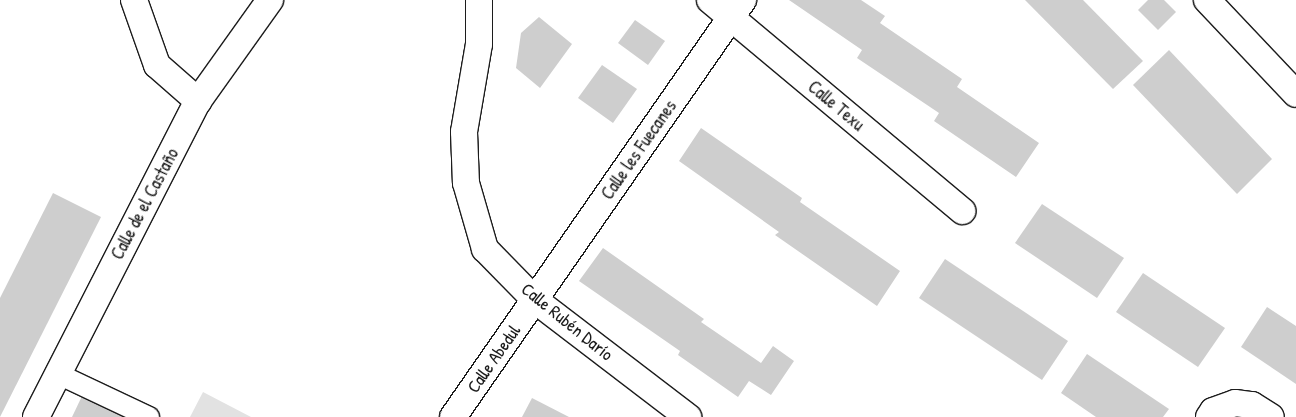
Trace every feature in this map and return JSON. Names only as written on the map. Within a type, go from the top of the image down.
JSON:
[{"type":"street","points":[[134,0],[157,65],[198,101]]},
{"type":"street","name":"Calle de el Castaño","points":[[36,417],[56,374],[198,101],[270,0]]},
{"type":"street","name":"Calle Rubén Darío","points":[[479,0],[479,44],[464,132],[466,183],[486,249],[535,300],[688,417]]},
{"type":"street","name":"Calle Texu","points":[[710,0],[737,8],[962,212]]},
{"type":"street","points":[[1207,0],[1296,94]]},
{"type":"street","name":"Calle les Fuecanes","points":[[535,300],[737,8]]},
{"type":"street","name":"Calle Abedul","points":[[453,417],[535,300]]},
{"type":"street","points":[[56,374],[149,417]]},
{"type":"street","points":[[1209,417],[1213,411],[1235,403],[1252,405],[1271,417]]},
{"type":"shaded area","points":[[203,392],[251,417],[190,417]]},
{"type":"building","points":[[789,0],[861,0],[885,16],[880,23],[962,79],[957,87],[1039,143],[1016,177],[934,121],[939,113],[857,58],[862,50]]},
{"type":"building","points":[[1025,0],[1083,0],[1143,61],[1113,89]]},
{"type":"building","points":[[1148,0],[1164,0],[1176,12],[1158,30],[1138,10]]},
{"type":"building","points":[[539,17],[572,44],[540,88],[516,68],[521,33]]},
{"type":"building","points":[[635,20],[665,41],[648,65],[618,43]]},
{"type":"building","points":[[1169,50],[1272,159],[1237,194],[1133,85]]},
{"type":"building","points":[[602,65],[637,89],[613,123],[578,98]]},
{"type":"building","points":[[701,128],[802,198],[800,202],[900,271],[877,306],[775,235],[779,232],[679,161]]},
{"type":"building","points":[[53,193],[101,217],[0,417],[0,298]]},
{"type":"building","points":[[1042,204],[1124,258],[1097,298],[1015,243]]},
{"type":"building","points":[[603,248],[704,319],[701,322],[761,363],[773,346],[794,361],[771,395],[749,381],[738,397],[678,355],[680,351],[579,281]]},
{"type":"building","points":[[945,259],[1068,341],[1042,380],[919,298]]},
{"type":"building","points":[[1143,273],[1225,328],[1198,367],[1116,312]]},
{"type":"building","points":[[1267,307],[1296,326],[1296,384],[1241,347]]},
{"type":"building","points":[[1087,354],[1169,409],[1163,417],[1096,417],[1061,393]]},
{"type":"building","points":[[83,394],[129,417],[72,417]]},
{"type":"building","points":[[532,398],[569,417],[522,417]]}]
